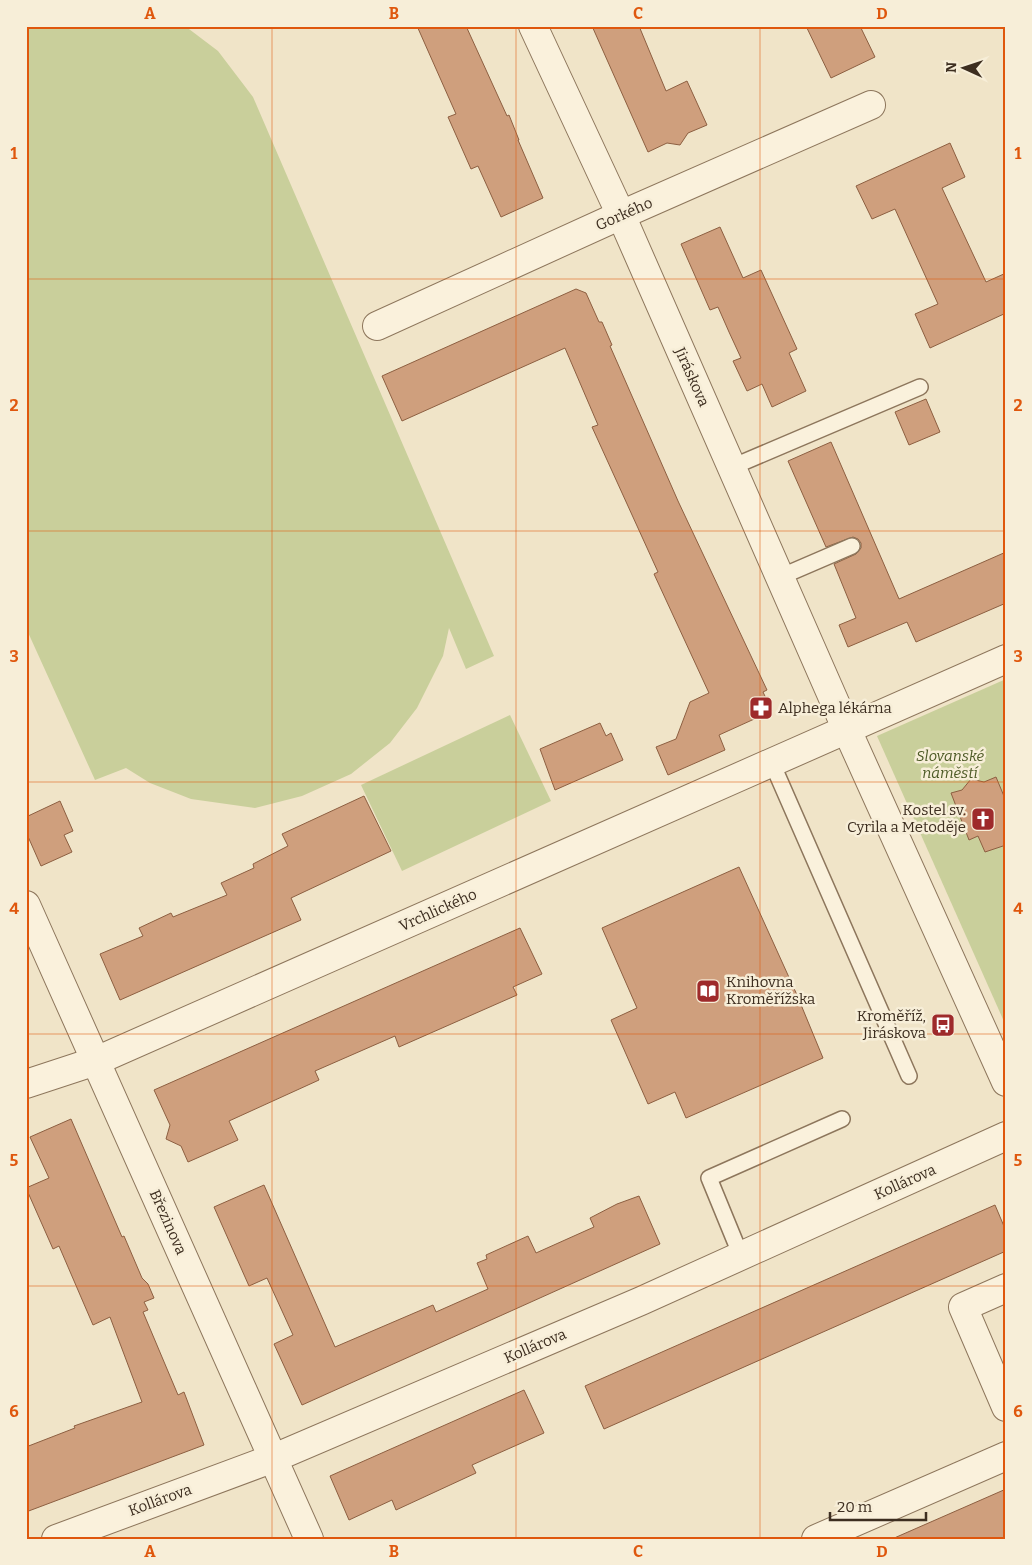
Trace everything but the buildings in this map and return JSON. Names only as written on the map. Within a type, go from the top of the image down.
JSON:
[{"type":"street","name":"Jiráskova","points":[[534,26],[621,215],[847,730]]},
{"type":"street","name":"Gorkého","points":[[377,326],[621,215],[871,105]]},
{"type":"street","points":[[1006,659],[847,730],[1006,1082]]},
{"type":"street","name":"Vrchlického","points":[[26,1084],[96,1061],[847,730]]},
{"type":"street","name":"Březinova","points":[[26,905],[309,1539]]},
{"type":"street","name":"Kollárova","points":[[56,1539],[274,1458],[641,1301],[1006,1136]]},
{"type":"street","points":[[1006,1288],[963,1307],[1006,1407]]},
{"type":"street","points":[[816,1539],[1006,1456]]},
{"type":"lane","points":[[732,467],[920,386]]},
{"type":"lane","points":[[780,577],[852,546]]},
{"type":"lane","points":[[772,763],[909,1076]]},
{"type":"lane","points":[[741,1256],[709,1178],[842,1119]]},
{"type":"green space","points":[[26,26],[185,26],[218,51],[253,97],[494,656],[466,669],[449,628],[443,656],[417,708],[390,743],[351,774],[302,796],[255,808],[191,799],[150,783],[126,768],[95,780],[26,628]]},
{"type":"green space","name":"Slovanské náměstí","points":[[1006,679],[1006,1026],[877,736]]},
{"type":"green space","points":[[510,715],[551,801],[402,871],[361,785]]},
{"type":"place","name":"Alphega lékárna","points":[[761,708]]},
{"type":"place","name":"Kostel sv. Cyrila a Metoděje","points":[[983,819]]},
{"type":"place","name":"Knihovna Kroměřížska","points":[[708,991]]},
{"type":"place","name":"Kroměříž, Jiráskova","points":[[943,1025]]}]
